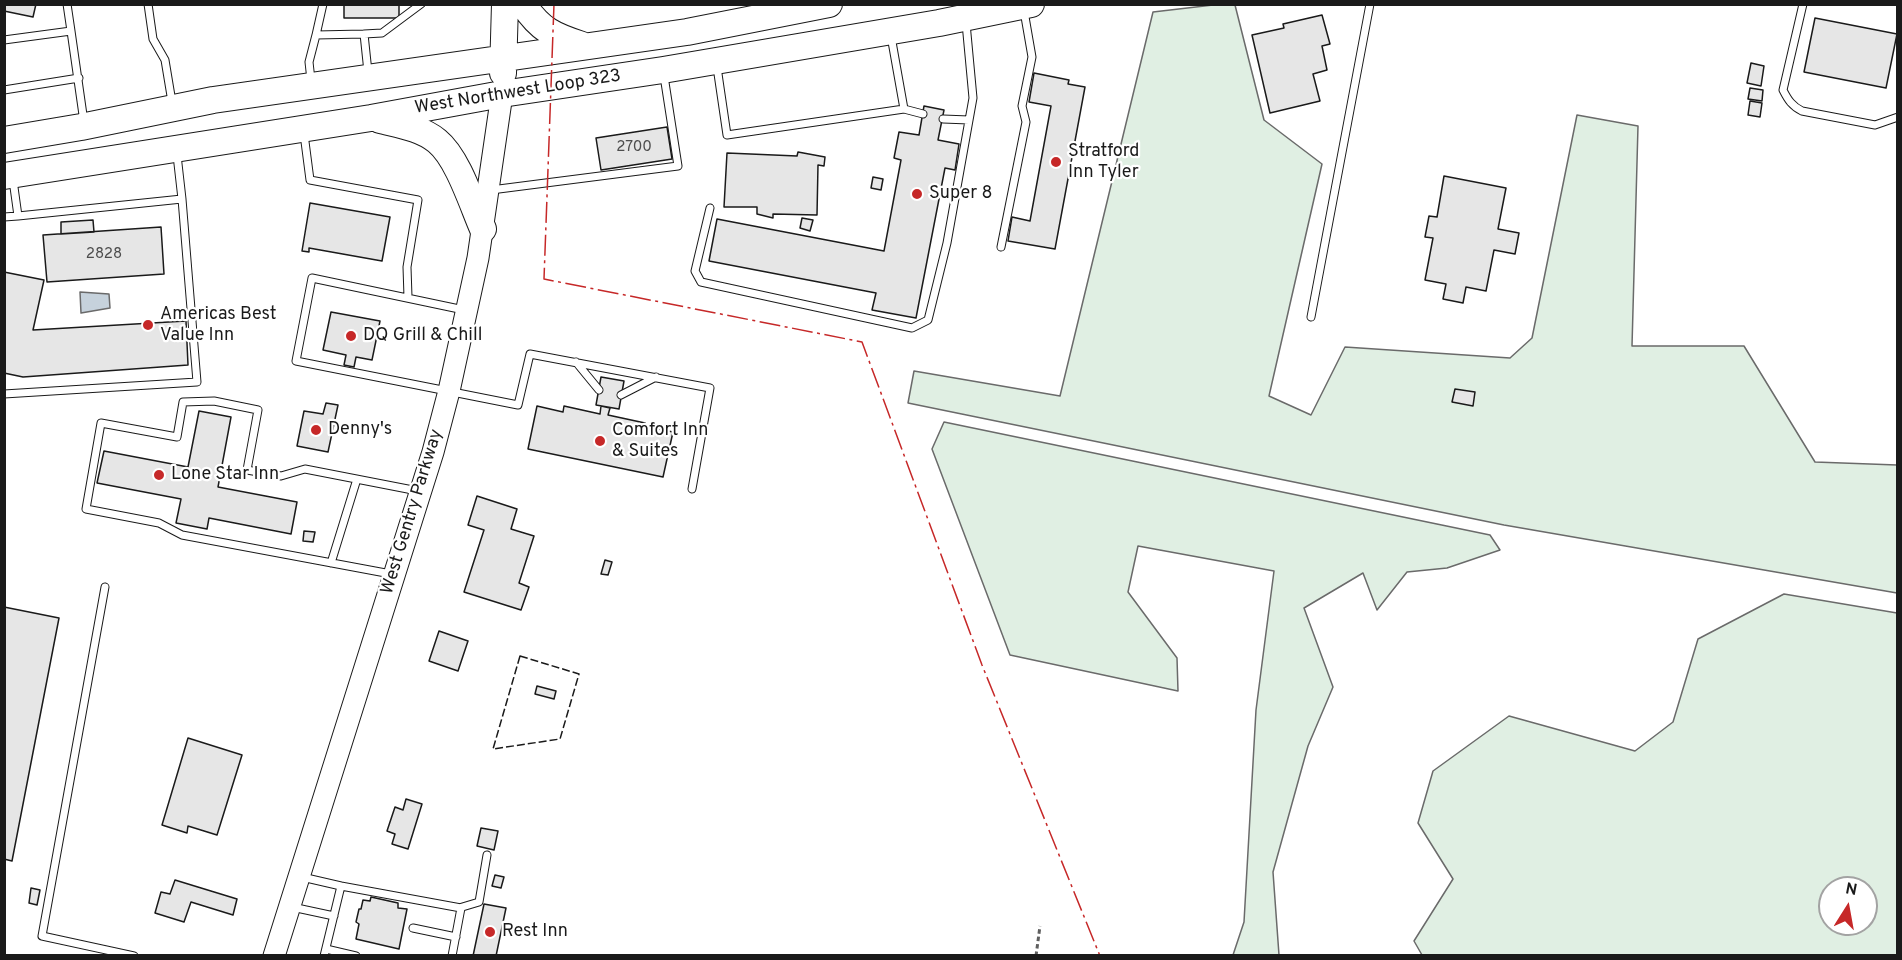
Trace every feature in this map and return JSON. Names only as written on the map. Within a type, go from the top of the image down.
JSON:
[{"type":"highway","name":"West Gentry Parkway","points":[[502,94],[505,4]]},
{"type":"highway","points":[[523,4],[537,23],[547,31],[588,47]]},
{"type":"highway","name":"West Northwest Loop 323","points":[[4,140],[84,127],[213,100],[687,32],[830,4]]},
{"type":"highway","name":"West Northwest Loop 323","points":[[9,175],[371,118],[502,94],[663,70],[890,32],[1027,6]]},
{"type":"highway","points":[[371,118],[418,130],[438,142],[456,167],[483,228]]},
{"type":"main road","name":"West Gentry Parkway","points":[[278,955],[299,876],[450,391],[483,228],[502,94]]},
{"type":"lane","points":[[67,4],[84,127]]},
{"type":"lane","points":[[147,4],[153,39],[165,60],[173,108]]},
{"type":"lane","points":[[311,86],[309,62],[323,4]]},
{"type":"lane","points":[[316,35],[382,33],[421,4]]},
{"type":"lane","points":[[1311,318],[1370,4]]},
{"type":"lane","points":[[1803,4],[1783,90],[1788,100],[1802,111],[1875,125],[1898,117]]},
{"type":"lane","points":[[1001,247],[1026,122],[1022,106],[1032,57],[1027,6]]},
{"type":"lane","points":[[710,208],[695,271],[701,282],[912,328],[928,320],[947,243],[973,98],[966,18]]},
{"type":"lane","points":[[4,40],[71,31]]},
{"type":"lane","points":[[890,32],[904,109]]},
{"type":"lane","points":[[364,34],[368,78]]},
{"type":"lane","points":[[716,61],[727,135],[904,109],[923,114]]},
{"type":"lane","points":[[489,190],[678,166],[663,70]]},
{"type":"lane","points":[[4,90],[79,78]]},
{"type":"lane","points":[[943,119],[969,120]]},
{"type":"lane","points":[[303,129],[310,180],[418,200],[407,267],[408,297]]},
{"type":"lane","points":[[4,394],[197,382],[177,148]]},
{"type":"lane","points":[[9,175],[18,216]]},
{"type":"lane","points":[[4,217],[182,200]]},
{"type":"lane","points":[[468,310],[312,278],[296,361],[518,405],[530,354],[710,388],[692,489]]},
{"type":"lane","points":[[576,362],[599,390]]},
{"type":"lane","points":[[621,395],[656,377]]},
{"type":"lane","points":[[394,575],[182,535],[159,523],[86,509],[101,423],[177,437],[183,402],[214,402],[258,410],[247,470],[280,476],[305,470],[420,492]]},
{"type":"lane","points":[[331,563],[357,479]]},
{"type":"lane","points":[[105,587],[42,936],[135,956]]},
{"type":"lane","points":[[299,876],[459,908],[479,902],[487,855]]},
{"type":"lane","points":[[341,885],[325,952],[356,956]]},
{"type":"lane","points":[[290,907],[334,916]]},
{"type":"lane","points":[[452,956],[459,908]]},
{"type":"lane","points":[[413,928],[456,937]]},
{"type":"path","points":[[1036,956],[1040,926]]},
{"type":"green space","points":[[1213,5],[1235,5],[1264,120],[1322,164],[1269,396],[1311,415],[1345,347],[1510,358],[1532,338],[1577,115],[1638,126],[1632,346],[1744,346],[1815,462],[1897,465],[1897,593],[1504,525],[908,403],[914,371],[1060,396],[1153,12]]},
{"type":"green space","points":[[944,422],[1490,535],[1500,550],[1447,568],[1407,572],[1377,610],[1363,573],[1304,608],[1333,687],[1308,746],[1273,872],[1279,955],[1233,955],[1244,922],[1256,710],[1274,571],[1138,546],[1128,592],[1177,658],[1178,691],[1010,655],[932,449]]},
{"type":"green space","points":[[1784,594],[1897,613],[1897,955],[1422,955],[1414,941],[1453,879],[1418,823],[1433,771],[1509,716],[1635,751],[1673,722],[1698,639]]},
{"type":"shaded area","points":[[80,292],[109,294],[110,308],[81,313]]},
{"type":"building","points":[[4,4],[36,4],[33,17],[4,11]]},
{"type":"building","points":[[344,4],[399,4],[399,18],[344,18]]},
{"type":"building","points":[[1322,15],[1330,44],[1322,46],[1327,70],[1313,74],[1320,101],[1270,113],[1252,35],[1284,28],[1283,24]]},
{"type":"building","points":[[1815,18],[1897,34],[1886,88],[1804,72]]},
{"type":"building","points":[[1751,63],[1764,66],[1761,86],[1747,83]]},
{"type":"building","name":"Stratford Inn Tyler","points":[[1034,73],[1069,80],[1068,84],[1085,87],[1055,249],[1008,241],[1012,217],[1030,221],[1051,106],[1029,102]]},
{"type":"building","points":[[1750,88],[1763,90],[1762,101],[1748,99]]},
{"type":"building","points":[[1750,101],[1762,103],[1760,117],[1748,115]]},
{"type":"building","name":"Super 8","points":[[924,106],[944,110],[938,140],[959,144],[955,170],[945,168],[916,318],[872,310],[876,293],[709,261],[717,219],[884,251],[901,160],[894,158],[899,132],[919,135]]},
{"type":"building","points":[[667,127],[672,159],[601,170],[596,138]]},
{"type":"building","points":[[798,152],[825,157],[824,166],[818,165],[817,215],[773,214],[773,218],[757,214],[757,207],[724,207],[727,153],[797,156]]},
{"type":"building","points":[[1444,176],[1506,188],[1498,229],[1519,233],[1515,254],[1494,250],[1486,291],[1466,287],[1463,303],[1443,299],[1446,284],[1425,280],[1433,238],[1425,237],[1429,216],[1437,217]]},
{"type":"building","points":[[873,177],[883,179],[881,190],[871,188]]},
{"type":"building","points":[[310,203],[390,217],[382,261],[309,248],[309,252],[302,251]]},
{"type":"building","points":[[802,218],[813,220],[810,231],[800,228]]},
{"type":"building","points":[[93,220],[94,232],[61,234],[61,222]]},
{"type":"building","name":"Americas Best Value Inn","points":[[161,227],[164,274],[47,282],[43,235]]},
{"type":"building","name":"Americas Best Value Inn","points":[[4,272],[44,280],[33,330],[186,321],[188,365],[23,377],[4,373]]},
{"type":"building","name":"DQ Grill & Chill","points":[[331,312],[380,321],[372,360],[356,357],[354,367],[344,365],[346,355],[323,350]]},
{"type":"building","points":[[601,377],[624,381],[619,409],[596,405]]},
{"type":"building","points":[[1455,389],[1475,392],[1473,406],[1452,402]]},
{"type":"building","name":"Denny's","points":[[326,403],[338,405],[328,452],[297,446],[304,411],[323,414]]},
{"type":"building","name":"Comfort Inn & Suites","points":[[537,406],[563,412],[564,406],[600,414],[601,406],[610,408],[608,415],[673,432],[663,477],[528,449]]},
{"type":"building","name":"Lone Star Inn","points":[[199,411],[231,417],[218,487],[297,502],[291,534],[209,518],[207,529],[176,523],[181,499],[97,483],[104,451],[188,467]]},
{"type":"building","points":[[477,496],[517,509],[511,529],[534,536],[519,583],[529,587],[521,610],[464,592],[484,530],[468,525]]},
{"type":"building","points":[[304,531],[315,532],[313,542],[303,541]]},
{"type":"building","points":[[605,560],[612,562],[608,575],[601,574]]},
{"type":"building","points":[[4,607],[59,618],[12,861],[4,859]]},
{"type":"building","points":[[439,631],[468,641],[458,671],[429,661]]},
{"type":"building","points":[[537,686],[556,691],[554,699],[535,694]]},
{"type":"building","points":[[188,738],[242,755],[217,835],[188,826],[187,833],[162,825]]},
{"type":"building","points":[[406,799],[422,804],[408,849],[392,844],[395,834],[387,831],[395,807],[403,810]]},
{"type":"building","points":[[481,828],[498,831],[494,850],[477,846]]},
{"type":"building","points":[[495,875],[504,877],[501,888],[492,886]]},
{"type":"building","points":[[175,880],[237,899],[233,915],[191,902],[184,922],[155,913],[161,892],[170,894]]},
{"type":"building","points":[[31,888],[40,890],[37,905],[29,903]]},
{"type":"building","points":[[371,897],[398,903],[398,908],[407,909],[399,949],[356,939],[359,909],[361,909],[363,900],[370,901]]},
{"type":"building","name":"Rest Inn","points":[[484,904],[506,908],[496,956],[473,956]]},
{"type":"fence","points":[[520,656],[579,674],[560,739],[493,749],[520,656]]},
{"type":"power","points":[[554,4],[544,279],[862,342],[982,665],[1100,956]]},
{"type":"place","name":"Stratford Inn Tyler","points":[[1056,162]]},
{"type":"place","name":"Super 8","points":[[917,194]]},
{"type":"place","name":"Americas Best Value Inn","points":[[148,325]]},
{"type":"place","name":"DQ Grill & Chill","points":[[351,336]]},
{"type":"place","name":"Denny's","points":[[316,430]]},
{"type":"place","name":"Comfort Inn & Suites","points":[[600,441]]},
{"type":"place","name":"Lone Star Inn","points":[[159,475]]},
{"type":"place","name":"Rest Inn","points":[[490,932]]}]
